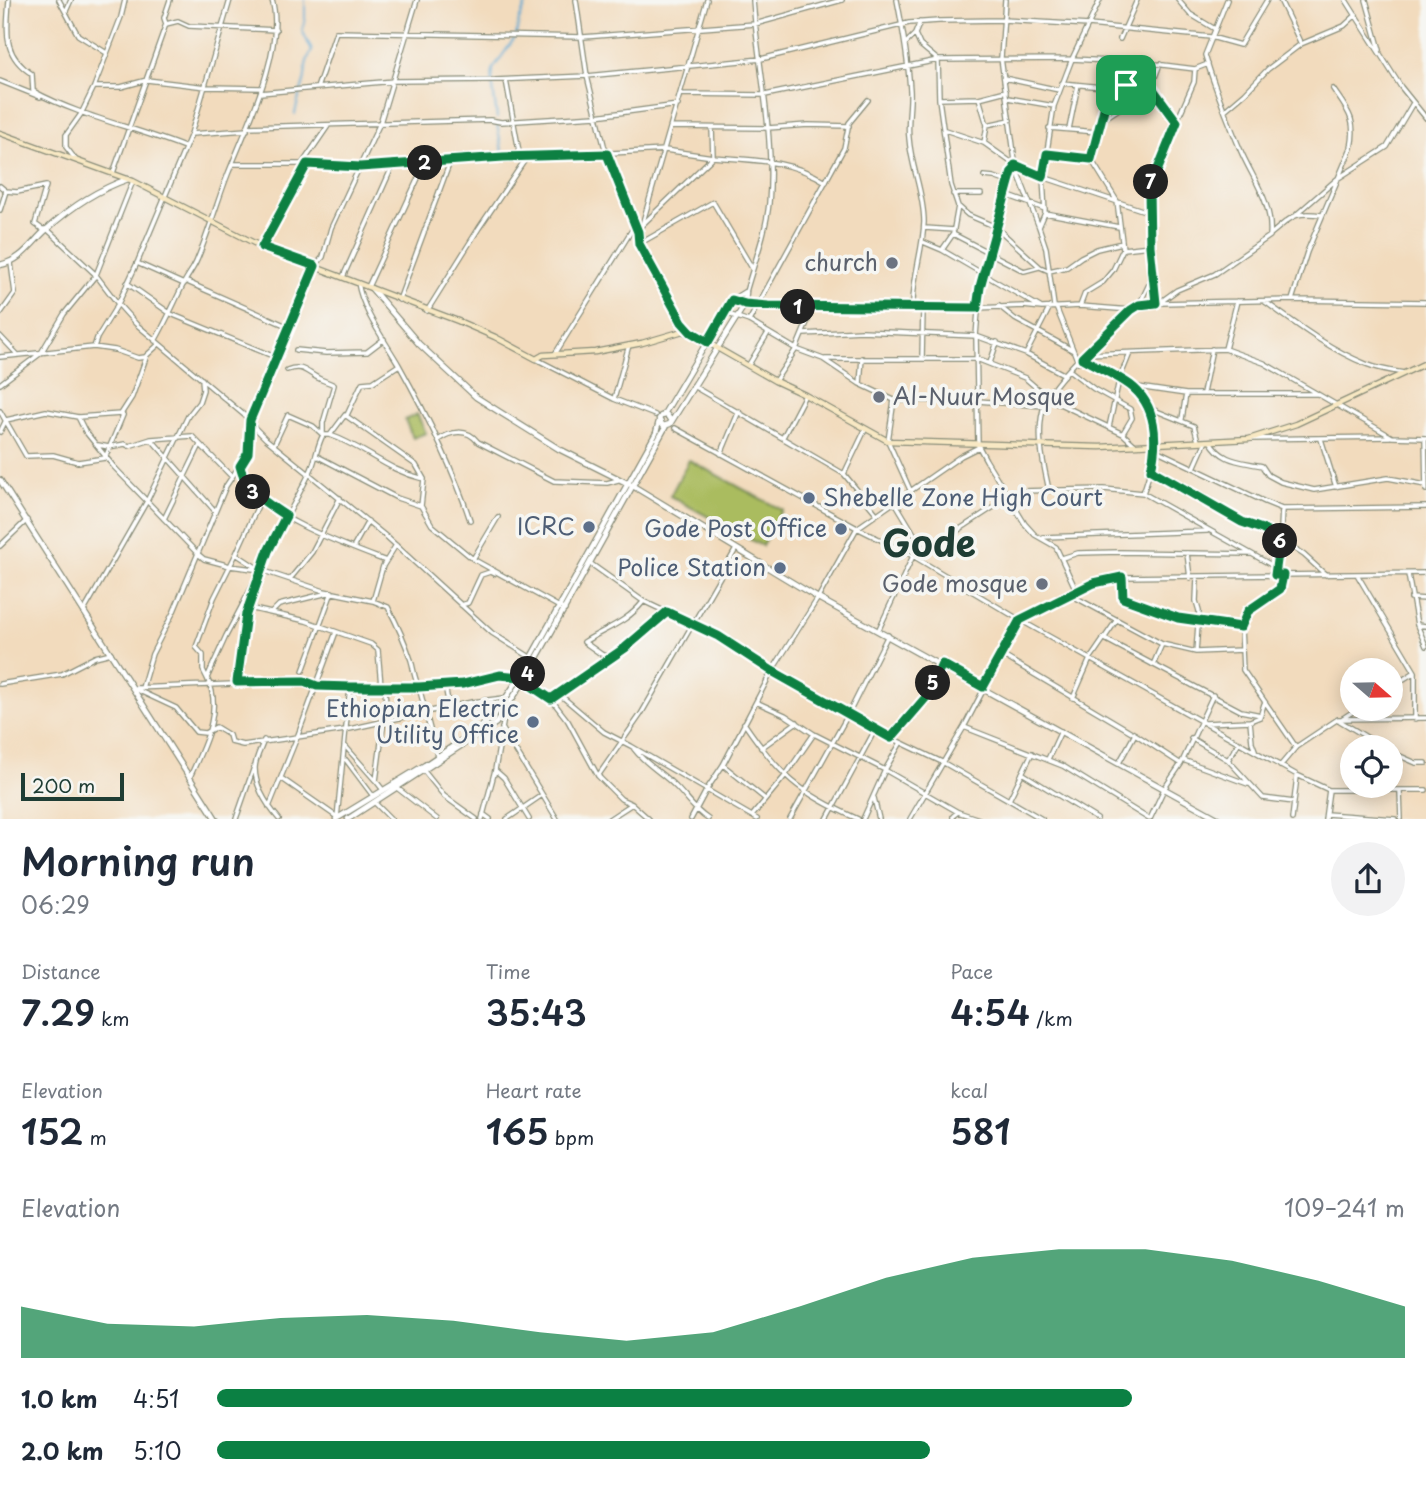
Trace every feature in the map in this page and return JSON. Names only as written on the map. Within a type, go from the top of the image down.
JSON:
[{"type":"main road","points":[[0,133],[131,180],[262,247],[495,337],[536,359],[543,355],[595,352],[683,331],[691,332],[775,382],[805,395],[888,441],[979,446],[1136,447],[1155,443],[1249,439],[1285,428],[1426,363]]},
{"type":"street","points":[[9,0],[8,38],[12,57],[18,65],[32,74],[33,91],[52,102]]},
{"type":"street","points":[[59,0],[78,35],[106,52]]},
{"type":"street","points":[[65,12],[71,0]]},
{"type":"street","points":[[76,160],[65,142],[66,135],[81,114],[93,87],[121,17],[125,0]]},
{"type":"street","points":[[113,173],[166,24],[164,19],[170,0]]},
{"type":"street","points":[[94,347],[137,263],[191,134],[230,0]]},
{"type":"street","points":[[0,411],[26,456],[53,455],[78,462],[105,458],[143,372],[147,355],[157,343],[197,262],[232,164],[248,129],[261,90],[275,30],[272,0]]},
{"type":"street","points":[[142,688],[152,654],[174,611],[215,511],[248,453],[250,422],[275,357],[315,266],[323,257],[331,228],[380,123],[417,0]]},
{"type":"street","points":[[576,0],[587,76],[607,154],[638,232],[639,244],[682,322],[691,332]]},
{"type":"street","points":[[638,232],[665,150],[707,0]]},
{"type":"street","points":[[348,819],[373,796],[480,728],[495,714],[529,671],[559,607],[745,304],[766,219],[770,161],[753,0]]},
{"type":"street","points":[[317,88],[336,32],[583,37],[755,24],[842,0]]},
{"type":"street","points":[[897,0],[908,65],[908,136],[921,192],[924,228],[913,291],[913,307]]},
{"type":"street","points":[[1005,0],[1001,58],[1016,167],[1045,247],[1053,307],[1078,362]]},
{"type":"street","points":[[1039,227],[1045,211],[1043,177],[1054,106],[1072,59],[1100,0]]},
{"type":"street","points":[[1120,39],[1137,0]]},
{"type":"street","points":[[1178,0],[1190,14],[1215,29]]},
{"type":"street","points":[[1227,0],[1205,55],[1241,151],[1263,195],[1270,220],[1270,236]]},
{"type":"street","points":[[93,87],[121,87],[147,80],[261,90],[394,81],[587,76],[761,59],[920,22],[1003,20],[1089,25],[1211,37],[1240,44],[1268,0]]},
{"type":"street","points":[[1280,0],[1301,44]]},
{"type":"street","points":[[1346,0],[1413,103],[1426,118]]},
{"type":"street","points":[[1366,0],[1381,55]]},
{"type":"street","points":[[1225,110],[1268,69],[1301,44],[1344,26],[1356,15]]},
{"type":"street","points":[[166,24],[178,21],[189,26],[275,30]]},
{"type":"street","points":[[905,44],[915,34],[920,22]]},
{"type":"street","points":[[915,34],[920,45],[938,60],[939,99],[953,194],[958,206],[968,215],[996,227],[1040,267],[1049,271],[1067,267],[1097,249],[1150,246]]},
{"type":"street","points":[[681,94],[765,95],[938,60],[1072,59],[1160,64],[1195,69],[1208,64]]},
{"type":"street","points":[[1132,101],[1126,85],[1134,62]]},
{"type":"street","points":[[1102,120],[1152,88],[1160,64]]},
{"type":"street","points":[[1158,303],[1150,246],[1149,185],[1194,82],[1195,69]]},
{"type":"street","points":[[1003,78],[1059,90]]},
{"type":"street","points":[[506,80],[520,158]]},
{"type":"street","points":[[0,82],[81,114],[184,147]]},
{"type":"street","points":[[1062,83],[1109,90],[1126,85]]},
{"type":"street","points":[[1069,129],[1078,85]]},
{"type":"street","points":[[1152,88],[1177,122]]},
{"type":"street","points":[[1292,300],[1322,215],[1351,148],[1354,125],[1333,89]]},
{"type":"street","points":[[1080,306],[1085,293],[1104,282],[1118,263],[1122,246],[1117,201],[1091,159],[1109,90]]},
{"type":"street","points":[[939,99],[979,98],[1006,91]]},
{"type":"street","points":[[1007,97],[1054,106]]},
{"type":"street","points":[[979,98],[987,125],[984,143]]},
{"type":"street","points":[[749,321],[844,148],[849,127],[869,100]]},
{"type":"street","points":[[1158,303],[1177,290],[1215,274],[1270,236],[1337,179],[1387,147],[1413,103]]},
{"type":"street","points":[[191,134],[380,123],[513,121],[596,116],[678,105]]},
{"type":"street","points":[[1420,111],[1426,108]]},
{"type":"street","points":[[987,125],[1010,120]]},
{"type":"street","points":[[262,247],[304,164],[328,126]]},
{"type":"street","points":[[671,127],[849,127]]},
{"type":"street","points":[[642,225],[713,157],[712,128]]},
{"type":"street","points":[[1049,128],[1097,132]]},
{"type":"street","points":[[945,130],[984,143],[1016,167],[1151,213]]},
{"type":"street","points":[[232,164],[360,167],[665,150],[770,161],[797,167],[826,182]]},
{"type":"street","points":[[1047,154],[1091,159]]},
{"type":"street","points":[[427,311],[478,228],[527,157]]},
{"type":"street","points":[[399,300],[450,162]]},
{"type":"street","points":[[425,163],[370,288],[419,344],[476,397],[559,449],[633,486],[818,597],[1219,819]]},
{"type":"street","points":[[343,278],[393,165]]},
{"type":"street","points":[[1016,167],[1012,172],[996,227],[977,308],[979,446],[1026,524],[1035,535],[1056,548],[1076,591]]},
{"type":"street","points":[[984,176],[1009,182]]},
{"type":"street","points":[[0,265],[10,263],[23,255],[47,229],[99,191],[131,180]]},
{"type":"street","points":[[0,384],[41,353],[64,314],[96,275],[131,180]]},
{"type":"street","points":[[0,187],[6,191],[17,192],[46,186],[35,224],[47,229],[96,275],[118,304],[157,343],[202,379],[274,445],[396,545],[492,633],[530,657]]},
{"type":"street","points":[[0,210],[6,191]]},
{"type":"street","points":[[953,194],[981,194]]},
{"type":"street","points":[[1006,195],[1045,211],[1119,227]]},
{"type":"street","points":[[639,244],[713,202],[752,269]]},
{"type":"street","points":[[942,250],[953,232],[958,206]]},
{"type":"street","points":[[1297,214],[1303,212],[1322,215]]},
{"type":"street","points":[[555,354],[635,225]]},
{"type":"street","points":[[924,228],[953,232],[989,255],[1024,271],[1040,267]]},
{"type":"street","points":[[923,242],[942,250],[1042,308]]},
{"type":"street","points":[[0,314],[15,293],[10,263]]},
{"type":"street","points":[[137,263],[289,327]]},
{"type":"street","points":[[1139,305],[1153,276]]},
{"type":"street","points":[[127,283],[171,314],[275,357]]},
{"type":"street","points":[[358,283],[359,292],[456,477],[470,520]]},
{"type":"street","points":[[490,819],[483,817],[495,770],[501,726],[530,657],[565,610],[591,564],[614,507],[656,433],[661,418],[732,300],[746,292]]},
{"type":"street","points":[[732,300],[745,304],[813,307],[1080,306],[1131,310]]},
{"type":"street","points":[[1262,300],[1310,334],[1349,356],[1370,366],[1404,373]]},
{"type":"street","points":[[1049,490],[1040,447],[1047,398],[1069,370],[1139,305],[1262,300],[1426,302]]},
{"type":"street","points":[[1225,349],[1237,301]]},
{"type":"street","points":[[998,306],[1036,332],[1072,350]]},
{"type":"street","points":[[775,382],[796,349],[813,307]]},
{"type":"street","points":[[1026,354],[1036,332],[1053,307]]},
{"type":"street","points":[[922,359],[923,308]]},
{"type":"street","points":[[725,313],[749,321],[796,349],[823,359],[860,384],[894,400],[978,401],[1044,406]]},
{"type":"street","points":[[803,334],[862,331],[976,336],[1026,354],[1065,375]]},
{"type":"street","points":[[748,366],[768,333]]},
{"type":"street","points":[[0,337],[18,355]]},
{"type":"street","points":[[296,350],[326,353],[367,352],[384,339]]},
{"type":"street","points":[[990,363],[997,342]]},
{"type":"street","points":[[614,399],[629,345]]},
{"type":"street","points":[[0,357],[94,347],[138,358],[147,355]]},
{"type":"street","points":[[1203,393],[1212,349]]},
{"type":"street","points":[[1086,354],[1225,349],[1264,363],[1392,437]]},
{"type":"street","points":[[1109,427],[1119,380],[1130,353]]},
{"type":"street","points":[[860,384],[862,358]]},
{"type":"street","points":[[1082,358],[1131,386],[1186,394],[1318,394]]},
{"type":"street","points":[[536,359],[614,399],[661,418],[668,416],[669,424],[675,428],[913,556],[1201,722],[1297,775],[1329,790],[1340,790]]},
{"type":"street","points":[[823,359],[977,359],[1026,378],[1047,398],[1123,434],[1136,447]]},
{"type":"street","points":[[330,435],[347,415],[362,383],[373,382],[399,365]]},
{"type":"street","points":[[207,678],[286,516],[310,473],[323,435],[323,423],[334,385],[316,378],[304,369],[295,367],[287,370]]},
{"type":"street","points":[[1069,370],[1094,389],[1127,406],[1132,413],[1123,434]]},
{"type":"street","points":[[84,611],[147,501],[177,437],[199,402],[203,390],[202,379]]},
{"type":"street","points":[[693,386],[783,436],[844,474],[877,514]]},
{"type":"street","points":[[1131,386],[1149,408],[1153,420],[1156,450],[1143,493]]},
{"type":"street","points":[[1182,420],[1186,394]]},
{"type":"street","points":[[783,436],[805,395]]},
{"type":"street","points":[[894,400],[888,441],[911,492]]},
{"type":"street","points":[[1149,408],[1194,426],[1198,441]]},
{"type":"street","points":[[0,432],[6,421],[46,411],[78,417],[124,413]]},
{"type":"street","points":[[721,454],[739,411]]},
{"type":"street","points":[[274,445],[288,415],[313,426],[323,435],[346,441],[382,464],[424,479]]},
{"type":"street","points":[[347,415],[416,465],[424,479],[421,506],[432,524],[473,559],[565,610]]},
{"type":"street","points":[[78,417],[85,431],[114,467],[204,559],[261,570],[388,607],[412,664],[437,756]]},
{"type":"street","points":[[661,418],[663,426],[669,424]]},
{"type":"street","points":[[844,474],[865,430]]},
{"type":"street","points":[[438,440],[453,432],[469,434],[478,442],[554,481],[607,483],[618,480]]},
{"type":"street","points":[[98,445],[129,446],[151,439],[192,436],[232,477]]},
{"type":"street","points":[[1194,468],[1208,441],[1220,455],[1241,463],[1262,466],[1268,475],[1281,482],[1314,490],[1388,478],[1426,487],[1426,438],[1249,439]]},
{"type":"street","points":[[151,439],[215,511]]},
{"type":"street","points":[[1321,439],[1336,486]]},
{"type":"street","points":[[164,519],[200,444]]},
{"type":"street","points":[[691,819],[723,765],[772,671],[857,528],[979,446]]},
{"type":"street","points":[[1156,450],[1282,509],[1426,507]]},
{"type":"street","points":[[317,456],[397,498],[421,506]]},
{"type":"street","points":[[240,466],[243,480],[261,499],[286,516],[321,536],[386,561]]},
{"type":"street","points":[[1151,470],[1242,522],[1280,539],[1304,555],[1326,575]]},
{"type":"street","points":[[0,480],[216,819]]},
{"type":"street","points":[[879,629],[913,556],[925,552],[1009,496],[1021,491],[1104,489],[1143,493],[1275,567]]},
{"type":"street","points":[[290,580],[312,552],[340,498]]},
{"type":"street","points":[[190,778],[210,730],[214,709],[211,686],[203,670],[203,655],[196,647],[214,598],[261,499]]},
{"type":"street","points":[[895,502],[925,552]]},
{"type":"street","points":[[614,507],[620,510]]},
{"type":"street","points":[[1275,575],[1282,509]]},
{"type":"street","points":[[473,559],[498,517]]},
{"type":"street","points":[[0,546],[27,520]]},
{"type":"street","points":[[353,548],[368,522]]},
{"type":"street","points":[[1041,537],[1210,531]]},
{"type":"street","points":[[373,601],[386,561],[396,545]]},
{"type":"street","points":[[598,776],[623,743],[736,549]]},
{"type":"street","points":[[1062,558],[1078,553],[1252,554]]},
{"type":"street","points":[[1186,553],[1190,578]]},
{"type":"street","points":[[236,554],[261,570]]},
{"type":"street","points":[[591,564],[643,601],[744,651],[772,671],[875,730],[944,764],[1042,819]]},
{"type":"street","points":[[237,682],[248,608],[261,570]]},
{"type":"street","points":[[461,605],[468,603],[483,574],[490,572],[502,577]]},
{"type":"street","points":[[910,819],[944,764],[1020,620],[1069,594],[1105,580],[1122,577],[1426,573]]},
{"type":"street","points":[[1408,574],[1411,598],[1426,646]]},
{"type":"street","points":[[1283,575],[1280,589],[1248,611],[1241,627],[1242,650],[1244,673],[1296,747]]},
{"type":"street","points":[[1357,575],[1415,672],[1415,719]]},
{"type":"street","points":[[1122,577],[1123,598],[1178,618],[1241,627]]},
{"type":"street","points":[[1196,652],[1197,578]]},
{"type":"street","points":[[271,612],[279,605],[332,592]]},
{"type":"street","points":[[303,670],[332,592]]},
{"type":"street","points":[[1069,594],[1162,644],[1196,652],[1242,650]]},
{"type":"street","points":[[1411,598],[1426,599]]},
{"type":"street","points":[[610,658],[584,642],[629,619],[643,601]]},
{"type":"street","points":[[248,608],[320,626],[371,644],[377,650],[386,704],[376,781]]},
{"type":"street","points":[[551,699],[648,630],[667,612]]},
{"type":"street","points":[[1073,699],[1090,659],[1116,621]]},
{"type":"street","points":[[1418,625],[1426,625]]},
{"type":"street","points":[[269,807],[299,736],[336,632]]},
{"type":"street","points":[[790,819],[849,713],[888,635]]},
{"type":"street","points":[[1103,638],[1241,711],[1261,715]]},
{"type":"street","points":[[1153,665],[1162,644]]},
{"type":"street","points":[[0,684],[62,674],[95,657],[111,653]]},
{"type":"street","points":[[1000,654],[1181,762],[1250,785]]},
{"type":"street","points":[[891,738],[928,695],[942,664]]},
{"type":"street","points":[[1404,679],[1415,672]]},
{"type":"street","points":[[133,688],[304,681],[317,686],[419,687],[470,683],[500,675],[522,679],[551,699],[568,721],[598,776],[621,799],[632,804],[649,819]]},
{"type":"street","points":[[445,685],[449,708]]},
{"type":"street","points":[[337,818],[350,687]]},
{"type":"street","points":[[133,688],[176,708],[197,732],[205,733],[216,727],[229,735],[231,742],[248,745],[264,740],[345,730],[506,698]]},
{"type":"street","points":[[559,694],[604,732],[757,819]]},
{"type":"street","points":[[964,727],[1048,759],[1149,819],[1181,762],[1213,695]]},
{"type":"street","points":[[756,702],[958,812],[979,819]]},
{"type":"street","points":[[1201,722],[1250,721],[1261,715],[1264,703]]},
{"type":"street","points":[[337,818],[375,803],[386,790],[396,788],[488,731],[505,712]]},
{"type":"street","points":[[1404,719],[1426,718]]},
{"type":"street","points":[[1280,766],[1296,747],[1340,719]]},
{"type":"street","points":[[1250,721],[1256,752]]},
{"type":"street","points":[[1343,721],[1365,735]]},
{"type":"street","points":[[761,748],[797,722]]},
{"type":"street","points":[[744,723],[785,776],[805,793],[858,819]]},
{"type":"street","points":[[501,726],[557,819]]},
{"type":"street","points":[[827,819],[875,730]]},
{"type":"street","points":[[1048,759],[1061,731]]},
{"type":"street","points":[[752,816],[764,798],[785,776],[814,734]]},
{"type":"street","points":[[1119,763],[1135,734]]},
{"type":"street","points":[[1191,738],[1228,760],[1250,785],[1268,800],[1294,802]]},
{"type":"street","points":[[236,819],[264,740]]},
{"type":"street","points":[[1228,760],[1239,742]]},
{"type":"street","points":[[863,819],[900,744]]},
{"type":"street","points":[[344,745],[386,790]]},
{"type":"street","points":[[631,746],[643,762],[678,788],[696,811],[708,819]]},
{"type":"street","points":[[1009,800],[1032,753]]},
{"type":"street","points":[[1403,757],[1416,763],[1426,763]]},
{"type":"street","points":[[344,758],[373,796]]},
{"type":"street","points":[[254,765],[257,782],[269,807],[279,819]]},
{"type":"street","points":[[723,765],[764,798]]},
{"type":"street","points":[[495,770],[504,778],[529,819]]},
{"type":"street","points":[[424,771],[444,796],[476,819]]},
{"type":"street","points":[[1022,773],[1097,819]]},
{"type":"street","points":[[1292,819],[1297,775]]},
{"type":"street","points":[[281,778],[337,818]]},
{"type":"street","points":[[396,788],[437,819]]},
{"type":"street","points":[[1329,790],[1325,816],[1395,819]]},
{"type":"street","points":[[1403,792],[1426,790]]},
{"type":"street","points":[[508,819],[542,794]]},
{"type":"street","points":[[874,797],[879,819]]},
{"type":"street","points":[[1400,798],[1401,819]]},
{"type":"street","points":[[375,803],[391,819]]},
{"type":"street","points":[[610,819],[632,804]]},
{"type":"street","points":[[953,819],[958,812]]},
{"type":"green space","points":[[417,414],[426,433],[413,438],[405,420]]},
{"type":"green space","points":[[689,460],[782,510],[762,546],[670,496]]},
{"type":"waterway","points":[[295,114],[307,61],[312,51],[302,30],[305,0]]},
{"type":"waterway","points":[[497,118],[493,69],[516,36],[519,20],[528,0]]},
{"type":"waterway","points":[[497,124],[503,156]]},
{"type":"place","name":"church","points":[[892,263]]},
{"type":"place","name":"Al-Nuur Mosque","points":[[879,397]]},
{"type":"place","name":"Shebelle Zone High Court","points":[[809,498]]},
{"type":"place","name":"ICRC","points":[[589,527]]},
{"type":"place","name":"Gode Post Office","points":[[841,529]]},
{"type":"place","name":"Police Station","points":[[780,568]]},
{"type":"place","name":"Gode mosque","points":[[1042,584]]},
{"type":"place","name":"Ethiopian Electric Utility Office","points":[[533,722]]},
{"type":"district","name":"Gode","points":[[929,544]]},
{"type":"route","points":[[1126,85],[1132,101],[1152,88],[1177,122],[1149,185],[1150,246],[1156,303],[1139,305],[1131,310],[1082,358],[1131,386],[1149,408],[1156,450],[1151,470],[1242,522],[1280,539],[1275,575],[1283,575],[1280,589],[1248,611],[1241,627],[1178,618],[1123,598],[1122,577],[1094,583],[1020,620],[983,687],[942,664],[928,695],[891,738],[772,671],[718,636],[667,612],[625,648],[551,699],[524,681],[529,671],[520,677],[500,675],[470,683],[419,687],[317,686],[304,681],[237,682],[246,614],[268,551],[286,516],[254,494],[243,480],[240,466],[248,453],[250,420],[315,266],[262,247],[307,164],[360,167],[503,157],[607,154],[638,232],[639,244],[682,322],[691,332],[708,342],[732,300],[768,306],[977,308],[980,287],[1015,165],[1043,177],[1047,154],[1091,159],[1109,90],[1126,85]]}]
